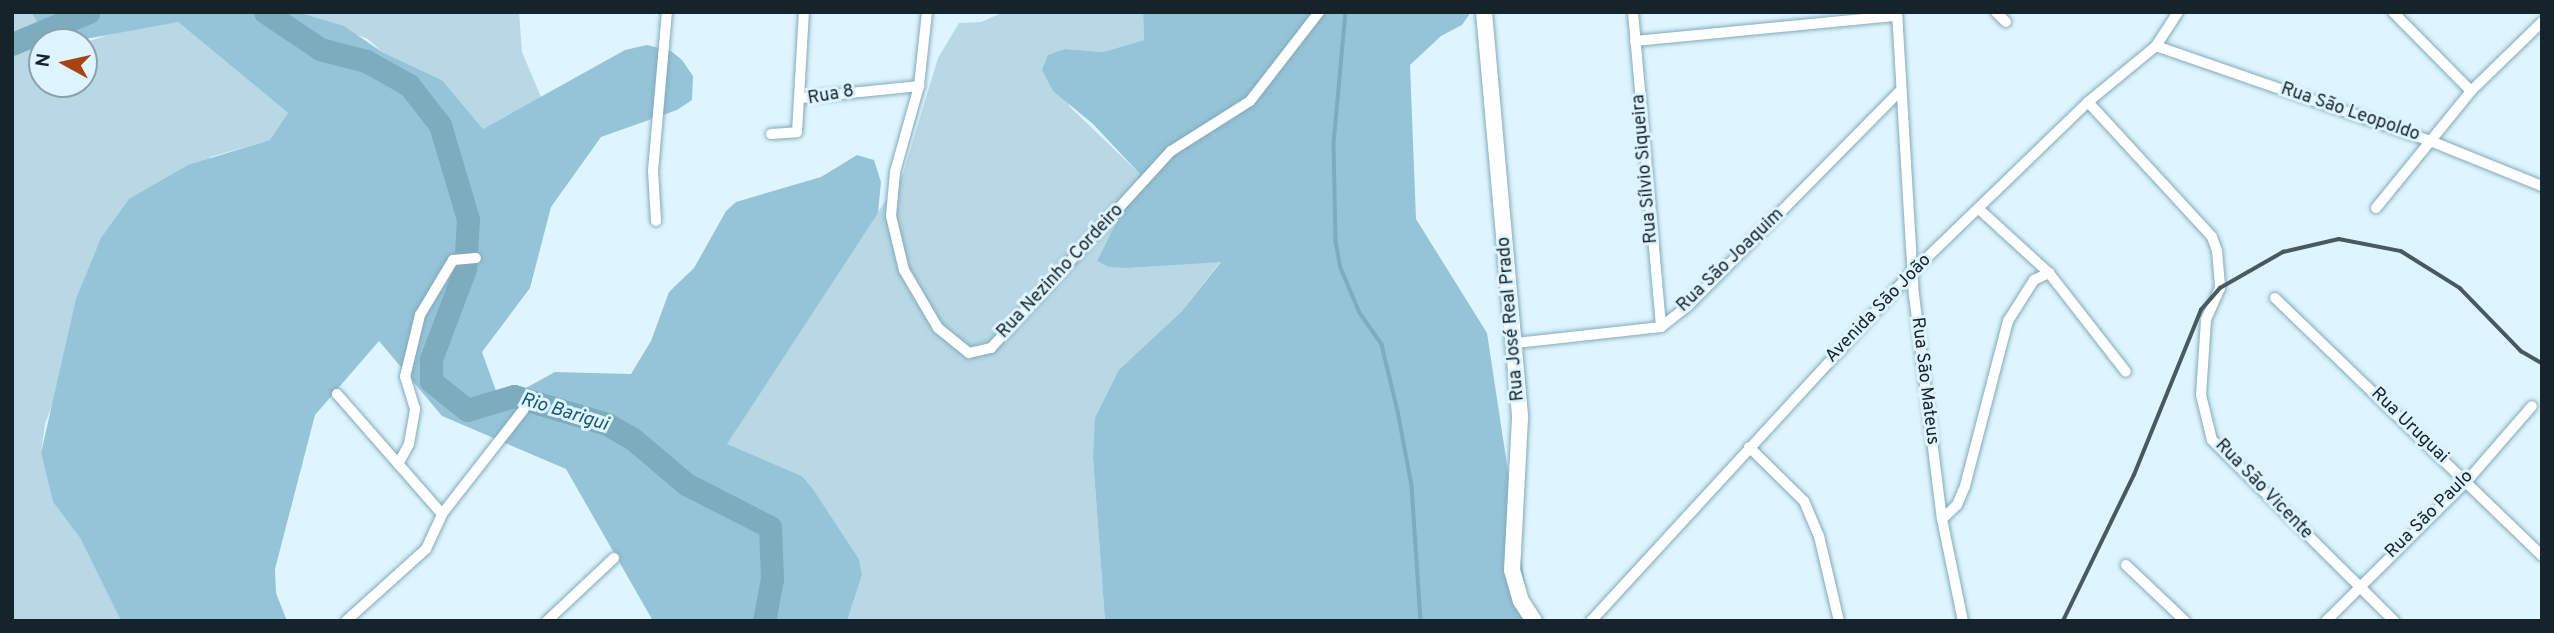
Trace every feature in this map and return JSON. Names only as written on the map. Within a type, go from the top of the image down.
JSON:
[{"type":"street","points":[[656,221],[653,171],[667,12]]},
{"type":"street","points":[[801,99],[804,12]]},
{"type":"street","name":"Rua Nezinho Cordeiro","points":[[927,12],[919,86],[895,172],[891,216],[904,270],[938,328],[969,353],[991,348],[1171,151],[1250,101],[1319,12]]},
{"type":"street","name":"Rua José Real Prado","points":[[1484,12],[1516,343],[1520,418],[1513,570],[1521,601],[1534,621]]},
{"type":"street","name":"Rua Sílvio Siqueira","points":[[1633,12],[1661,327]]},
{"type":"street","points":[[1996,12],[2006,22]]},
{"type":"street","name":"Avenida São João","points":[[1591,621],[1748,447],[1913,271],[1980,210],[2088,102],[2157,46],[2178,12]]},
{"type":"street","points":[[2393,12],[2471,91]]},
{"type":"street","points":[[1635,41],[1897,14]]},
{"type":"street","name":"Rua São Mateus","points":[[1897,14],[1913,271],[1942,519],[1963,621]]},
{"type":"street","points":[[2376,208],[2428,140],[2471,91],[2542,22]]},
{"type":"street","name":"Rua São Leopoldo","points":[[2157,46],[2428,140],[2542,186]]},
{"type":"street","name":"Rua 8","points":[[771,134],[797,132],[801,99],[919,86]]},
{"type":"street","name":"Rua São Joaquim","points":[[1516,343],[1661,327],[1688,307],[1902,90]]},
{"type":"street","name":"Rua São Vicente","points":[[2088,102],[2212,237],[2220,288],[2203,343],[2201,395],[2212,440],[2394,621]]},
{"type":"street","points":[[1980,210],[2049,273],[2126,372]]},
{"type":"street","points":[[398,464],[409,444],[415,409],[405,377],[420,315],[453,260],[476,258]]},
{"type":"street","points":[[1942,519],[1957,505],[1965,486],[2008,321],[2034,280],[2049,273]]},
{"type":"street","name":"Rua Uruguai","points":[[2276,298],[2542,555]]},
{"type":"street","points":[[337,394],[442,514]]},
{"type":"street","name":"Rua São Paulo","points":[[2326,621],[2467,481],[2532,406]]},
{"type":"street","points":[[346,621],[426,549],[442,514],[524,409]]},
{"type":"street","points":[[1748,447],[1804,501],[1819,536],[1839,621]]},
{"type":"street","points":[[547,621],[614,558]]},
{"type":"street","points":[[2126,565],[2185,621]]},
{"type":"shaded area","points":[[12,12],[31,12],[42,28],[28,28],[28,98],[98,98],[98,38],[133,27],[178,22],[288,113],[271,140],[210,157],[56,394],[45,424],[41,453],[53,502],[80,538],[121,621],[12,621]]},
{"type":"shaded area","points":[[31,12],[297,12],[344,26],[382,52],[442,80],[483,129],[625,50],[647,45],[671,51],[682,60],[693,76],[692,100],[677,110],[601,137],[551,207],[530,288],[482,352],[500,402],[555,372],[631,374],[651,341],[669,292],[694,268],[726,211],[736,202],[821,177],[857,155],[874,160],[881,182],[878,213],[727,444],[802,476],[813,489],[859,559],[862,575],[847,621],[653,621],[566,469],[442,416],[379,341],[315,415],[275,569],[276,593],[287,621],[121,621],[80,538],[53,502],[41,453],[76,299],[101,238],[129,199],[188,165],[270,140],[288,113],[178,22],[98,37],[98,28],[41,28]]},
{"type":"shaded area","points":[[297,12],[519,12],[522,52],[541,97],[483,129],[442,80],[382,52],[368,39]]},
{"type":"shaded area","points":[[1004,12],[1143,12],[1144,40],[1103,52],[1065,49],[1069,106],[1140,174],[1097,261],[1128,268],[1221,261],[1182,311],[1119,371],[1093,458],[1105,621],[847,621],[862,575],[859,559],[813,489],[802,476],[726,444],[903,174],[938,58],[959,23],[981,22]]},
{"type":"shaded area","points":[[1143,12],[1471,12],[1462,25],[1441,36],[1410,65],[1416,219],[1487,333],[1528,603],[1544,621],[1105,621],[1093,458],[1095,418],[1119,370],[1182,311],[1221,262],[1128,268],[1109,267],[1097,261],[1140,174],[1093,124],[1053,91],[1042,70],[1048,55],[1065,49],[1103,52],[1144,40]]},
{"type":"waterway","name":"Rio Barigui","points":[[12,44],[89,12]]},
{"type":"waterway","name":"Rio Barigui","points":[[265,12],[320,49],[366,61],[409,85],[440,125],[468,219],[465,269],[431,359],[431,381],[467,410],[514,396],[607,424],[633,439],[686,484],[770,527],[772,579],[764,621]]},
{"type":"waterway","points":[[1346,12],[1334,144],[1336,241],[1341,268],[1360,313],[1382,345],[1398,411],[1412,486],[1421,621]]},
{"type":"railway","points":[[2063,621],[2134,475],[2201,310],[2220,288],[2283,252],[2339,239],[2401,251],[2460,288],[2521,351],[2542,363]]}]
